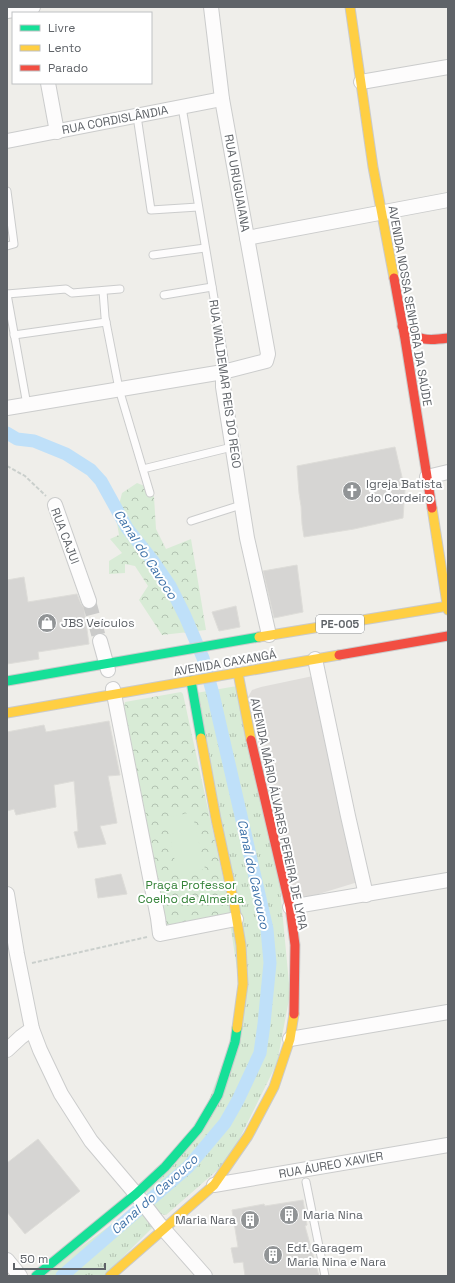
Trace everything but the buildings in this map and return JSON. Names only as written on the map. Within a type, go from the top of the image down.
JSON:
[{"type":"street","points":[[7,12],[33,7]]},
{"type":"street","name":"RUA URUGUAIANA","points":[[211,7],[222,100],[268,354],[266,361],[223,372]]},
{"type":"street","name":"AVENIDA NOSSA SENHORA DA SAÚDE","points":[[350,7],[373,167],[409,365],[448,608]]},
{"type":"street","points":[[361,82],[448,66]]},
{"type":"street","points":[[48,84],[57,132]]},
{"type":"street","name":"RUA CORDISLÂNDIA","points":[[7,139],[57,132],[222,100]]},
{"type":"street","points":[[247,238],[448,200]]},
{"type":"street","points":[[402,326],[411,334],[424,341],[448,338]]},
{"type":"street","points":[[409,365],[420,350],[432,341]]},
{"type":"street","points":[[7,408],[223,372]]},
{"type":"street","name":"RUA WALDEMAR REIS DO REGO","points":[[223,372],[223,387],[241,505],[269,635]]},
{"type":"street","points":[[427,477],[448,472]]},
{"type":"street","name":"RUA CAJUI","points":[[55,505],[89,601]]},
{"type":"street","name":"AVENIDA CAXANGÁ","points":[[7,681],[107,667],[233,645],[269,635],[448,608]]},
{"type":"street","name":"AVENIDA CAXANGÁ","points":[[7,713],[114,692],[448,636]]},
{"type":"street","points":[[100,641],[107,667]]},
{"type":"street","points":[[315,659],[366,894]]},
{"type":"street","name":"AVENIDA MÁRIO ÁLVARES PEREIRA DE LYRA","points":[[110,1276],[162,1227],[214,1185],[248,1136],[274,1087],[290,1039],[294,1017],[295,945],[290,907],[235,671]]},
{"type":"street","points":[[36,1276],[138,1196],[198,1129],[218,1095],[235,1042],[243,984],[241,945],[216,819],[192,679]]},
{"type":"street","points":[[114,692],[160,934],[236,919]]},
{"type":"street","points":[[290,907],[448,880]]},
{"type":"street","points":[[7,894],[14,959],[27,1033],[40,1050],[61,1094],[91,1141],[138,1196],[162,1227],[205,1276]]},
{"type":"street","points":[[290,1039],[448,1012]]},
{"type":"street","points":[[7,1050],[27,1033]]},
{"type":"street","name":"RUA ÁUREO XAVIER","points":[[214,1185],[305,1176],[448,1145]]},
{"type":"street","points":[[7,1260],[20,1276]]},
{"type":"lane","name":"RUA WALDEMAR REIS DO REGO","points":[[182,107],[224,358],[223,372]]},
{"type":"lane","points":[[137,116],[152,210],[198,207]]},
{"type":"lane","points":[[7,191],[11,245]]},
{"type":"lane","points":[[153,255],[205,248]]},
{"type":"lane","points":[[164,296],[212,287]]},
{"type":"lane","points":[[27,405],[7,294],[66,289],[72,293],[120,289]]},
{"type":"lane","points":[[103,291],[106,322],[119,389],[150,493]]},
{"type":"lane","points":[[14,335],[106,322]]},
{"type":"lane","points":[[144,469],[232,447]]},
{"type":"lane","points":[[191,521],[241,505]]},
{"type":"lane","points":[[233,645],[448,608]]},
{"type":"lane","points":[[235,671],[448,630]]},
{"type":"lane","points":[[7,688],[107,667]]},
{"type":"lane","points":[[7,709],[114,692]]},
{"type":"lane","points":[[305,1176],[325,1276]]},
{"type":"path","name":"RUA CAJUI","points":[[7,466],[25,476],[55,505]]},
{"type":"path","points":[[14,959],[160,934]]},
{"type":"shaded area","points":[[313,676],[358,882],[299,900],[293,894],[248,697],[252,690],[261,687]]},
{"type":"green space","points":[[137,483],[150,488],[154,497],[156,529],[166,549],[191,539],[206,630],[162,635],[139,600],[148,586],[135,566],[125,564],[125,573],[109,574],[109,561],[122,553],[110,539],[119,535],[116,517],[122,493]]},
{"type":"green space","points":[[237,686],[279,877],[290,994],[277,1063],[229,1160],[166,1215],[161,1214],[147,1198],[146,1188],[196,1134],[243,1010],[196,693]]},
{"type":"green space","name":"Praça Professor Coelho de Almeida","points":[[181,692],[183,694],[231,915],[167,927],[162,917],[124,706],[125,702]]},
{"type":"green space","points":[[192,812],[205,869],[178,876],[166,818]]},
{"type":"green space","points":[[137,1206],[153,1227],[104,1276],[41,1276]]},
{"type":"waterway","name":"Canal do Cavouco","points":[[7,433],[17,439],[34,441],[66,454],[91,470],[101,481],[127,528],[153,561],[170,586],[185,616],[203,658],[213,694],[267,929],[270,963],[260,1053],[238,1100],[225,1123],[188,1167],[62,1276]]},
{"type":"tunnel","points":[[89,601],[100,641]]},
{"type":"traffic: fast","points":[[7,681],[259,637]]},
{"type":"traffic: fast","points":[[191,681],[201,738]]},
{"type":"traffic: fast","points":[[36,1276],[136,1194],[165,1167],[198,1129],[218,1095],[235,1042],[237,1028]]},
{"type":"traffic: slow","points":[[350,7],[373,167],[394,278]]},
{"type":"traffic: slow","points":[[432,508],[448,610]]},
{"type":"traffic: slow","points":[[259,637],[448,606]]},
{"type":"traffic: slow","points":[[7,713],[339,655]]},
{"type":"traffic: slow","points":[[238,673],[251,740]]},
{"type":"traffic: slow","points":[[201,738],[241,945],[243,984],[237,1028]]},
{"type":"traffic: slow","points":[[110,1276],[214,1185],[248,1136],[274,1087],[290,1039],[294,1014]]},
{"type":"traffic: jam","points":[[394,278],[432,508]]},
{"type":"traffic: jam","points":[[402,326],[413,335],[423,339],[434,340],[448,338]]},
{"type":"traffic: jam","points":[[339,655],[448,636]]},
{"type":"traffic: jam","points":[[251,740],[290,907],[295,945],[294,1014]]},
{"type":"place","name":"Igreja Batista do Cordeiro","points":[[352,491]]},
{"type":"place","name":"JBS Veículos","points":[[47,623]]},
{"type":"place","name":"Maria Nina","points":[[289,1215]]},
{"type":"place","name":"Maria Nara","points":[[250,1220]]},
{"type":"place","name":"Edf. Garagem Maria Nina e Nara","points":[[273,1255]]},
{"type":"water label","name":"Canal do Cavoco","points":[[146,554]]}]
